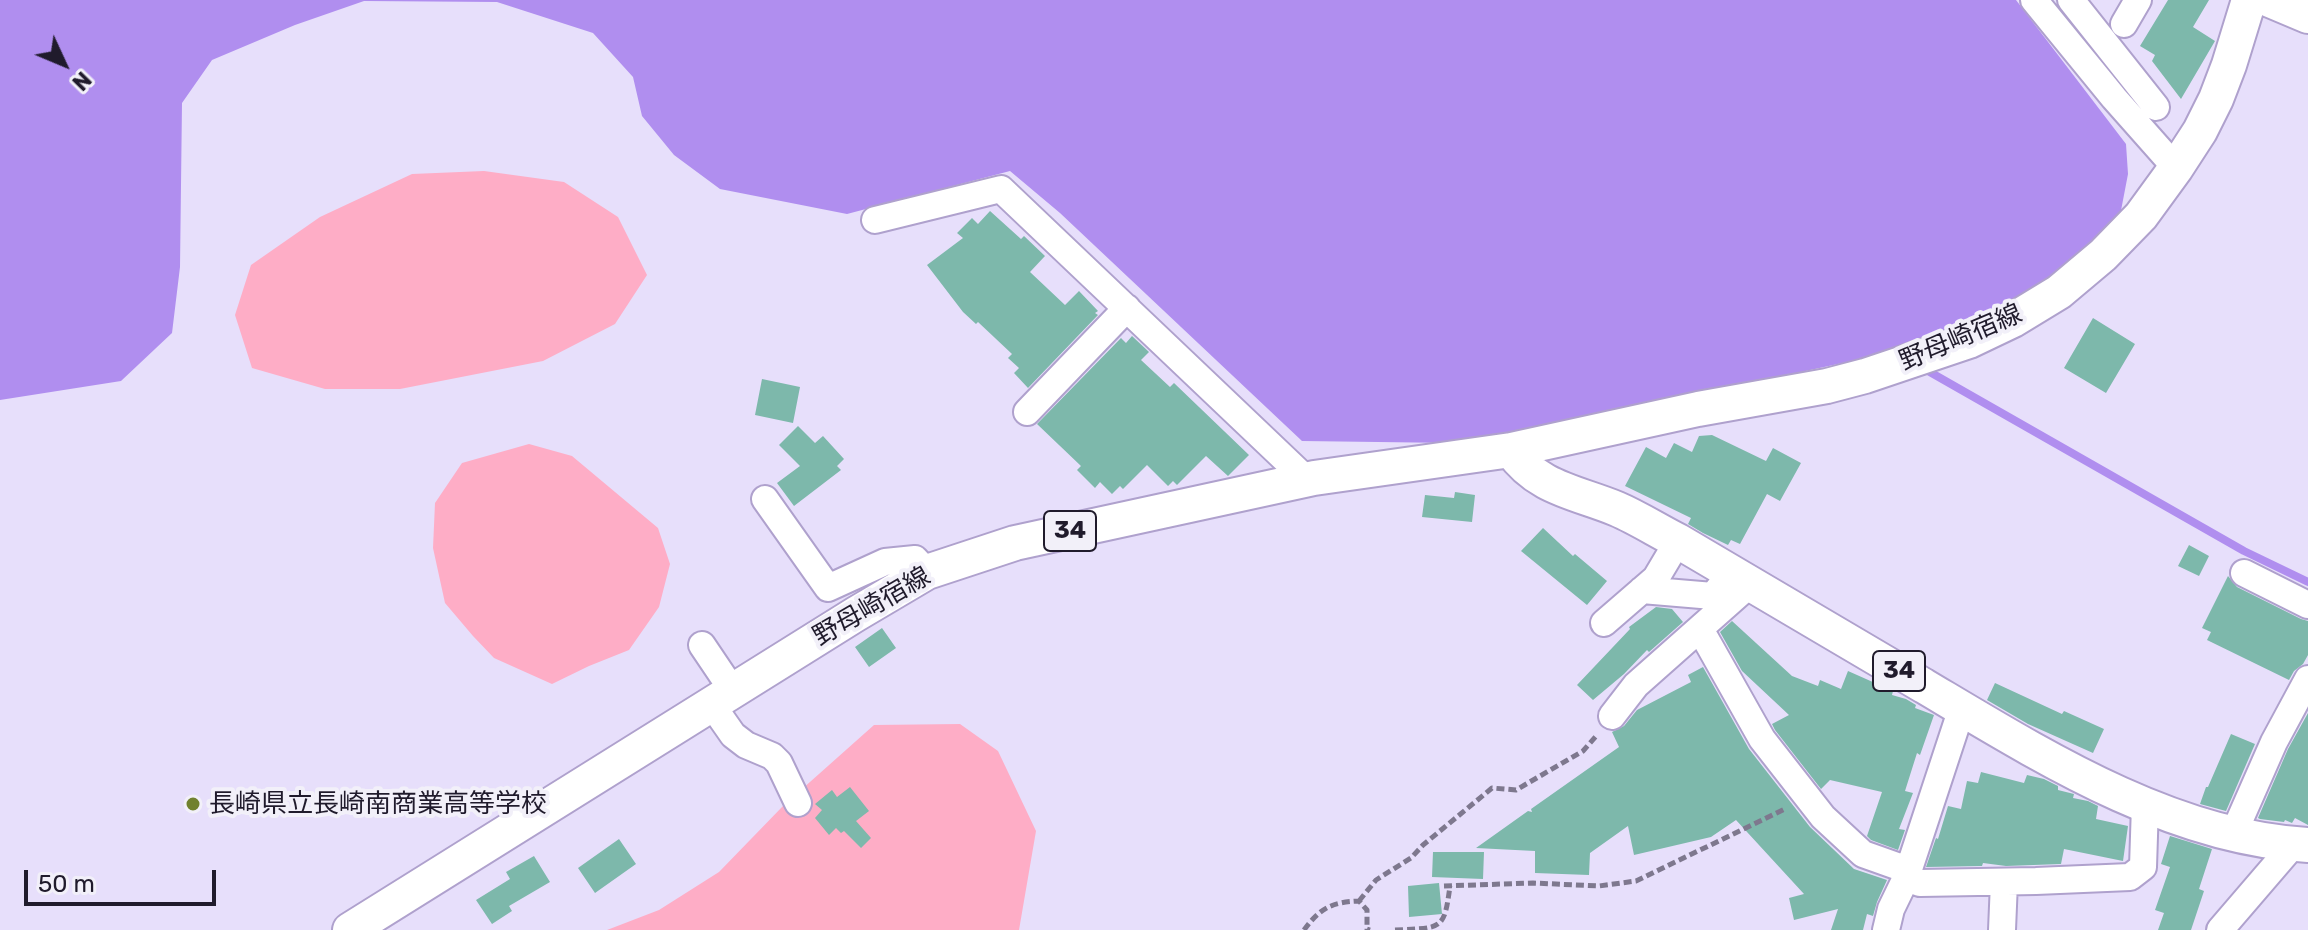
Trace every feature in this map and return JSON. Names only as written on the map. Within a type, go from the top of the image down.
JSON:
[{"type":"main road","name":"野母崎宿線","points":[[350,930],[927,572],[1015,543],[1307,480],[1511,450],[1698,409],[1827,386],[1969,341],[2013,320],[2059,292],[2103,255],[2141,216],[2200,131],[2216,99],[2249,0]]},
{"type":"main road","points":[[2270,0],[2308,16]]},
{"type":"main road","name":"34","points":[[1511,450],[1520,463],[1545,483],[1618,510],[1678,541],[2055,762],[2145,805],[2196,825],[2279,844],[2300,845]]},
{"type":"street","points":[[2034,0],[2176,168]]},
{"type":"street","points":[[2071,0],[2156,107]]},
{"type":"street","points":[[2124,24],[2138,0]]},
{"type":"street","points":[[875,220],[1001,189],[1307,480]]},
{"type":"street","points":[[1027,412],[1127,308]]},
{"type":"street","points":[[765,499],[828,588],[885,562],[915,559],[927,572]]},
{"type":"street","points":[[1604,623],[1656,578],[1678,541]]},
{"type":"street","points":[[2244,573],[2308,605]]},
{"type":"street","points":[[1642,590],[1713,596],[1741,578]]},
{"type":"street","points":[[1612,716],[1636,685],[1700,629],[1741,578]]},
{"type":"street","points":[[1700,629],[1762,739],[1823,817],[1863,854],[1920,883],[2130,877],[2143,867],[2145,805]]},
{"type":"street","points":[[702,645],[733,735],[779,763],[798,803]]},
{"type":"street","points":[[2233,835],[2274,742],[2308,679]]},
{"type":"street","points":[[1886,930],[1962,708]]},
{"type":"street","points":[[2220,930],[2300,845]]},
{"type":"street","points":[[2002,930],[2004,882]]},
{"type":"path","points":[[1304,930],[1316,914],[1333,904],[1359,901],[1376,880],[1411,858],[1492,788],[1516,790],[1583,751],[1612,716]]},
{"type":"path","points":[[1395,930],[1442,925],[1446,918],[1447,886],[1533,883],[1599,886],[1636,881],[1808,799]]},
{"type":"path","points":[[1359,901],[1367,910],[1367,929],[1370,930]]},
{"type":"shaded area","points":[[0,0],[2016,0],[2126,144],[2128,174],[2119,221],[2096,246],[2027,295],[1972,322],[1884,354],[1580,420],[1454,443],[1302,441],[1060,213],[1010,171],[847,214],[720,189],[674,155],[642,116],[633,77],[593,33],[497,2],[364,1],[295,25],[212,60],[182,103],[180,267],[172,333],[121,381],[0,400]]},
{"type":"shaded area","points":[[484,171],[564,182],[618,217],[647,275],[615,324],[543,361],[400,389],[325,389],[252,368],[235,315],[251,265],[320,217],[412,174]]},
{"type":"shaded area","points":[[529,444],[572,456],[658,528],[670,564],[659,607],[629,650],[552,684],[494,658],[473,636],[445,603],[433,548],[435,503],[462,463]]},
{"type":"shaded area","points":[[960,724],[998,751],[1036,831],[1019,930],[607,930],[659,910],[719,872],[783,806],[874,725]]},
{"type":"building","points":[[2168,0],[2209,0],[2193,27],[2215,41],[2181,99],[2152,61],[2155,55],[2140,46]]},
{"type":"building","points":[[990,211],[1045,256],[1030,272],[1065,305],[1079,291],[1098,311],[1095,313],[1098,315],[1028,388],[1014,373],[1019,368],[1008,358],[1012,354],[963,312],[927,265],[963,238],[957,233],[972,218],[978,224]]},
{"type":"building","points":[[2093,318],[2135,344],[2106,393],[2064,368]]},
{"type":"building","points":[[1132,336],[1149,352],[1141,360],[1170,387],[1174,383],[1249,455],[1228,476],[1206,456],[1177,485],[1173,481],[1168,486],[1147,465],[1123,489],[1120,486],[1112,494],[1100,482],[1095,488],[1077,470],[1081,466],[1037,424],[1121,338],[1126,343]]},
{"type":"building","points":[[762,379],[800,387],[793,423],[755,415]]},
{"type":"building","points":[[798,426],[815,443],[823,436],[844,459],[837,466],[841,470],[794,506],[777,483],[800,466],[779,445]]},
{"type":"building","points":[[1712,435],[1766,461],[1773,448],[1801,463],[1780,501],[1767,494],[1740,544],[1731,540],[1728,545],[1703,533],[1688,524],[1691,518],[1625,486],[1646,447],[1666,458],[1674,443],[1692,452],[1699,436]]},
{"type":"building","points":[[1455,492],[1475,495],[1472,522],[1422,517],[1425,495],[1454,498]]},
{"type":"building","points":[[1543,528],[1573,556],[1575,554],[1607,581],[1587,605],[1521,551]]},
{"type":"building","points":[[2189,545],[2209,556],[2199,576],[2178,566]]},
{"type":"building","points":[[2228,576],[2237,587],[2308,621],[2308,655],[2289,680],[2207,640],[2211,632],[2202,628]]},
{"type":"building","points":[[1656,607],[1672,609],[1683,622],[1649,652],[1647,650],[1593,700],[1577,685],[1629,627]]},
{"type":"building","points":[[1732,621],[1792,676],[1818,686],[1820,680],[1841,689],[1848,671],[1893,691],[1892,695],[1906,699],[1916,705],[1915,708],[1934,715],[1905,791],[1913,793],[1899,829],[1905,830],[1898,850],[1867,836],[1882,792],[1830,780],[1821,789],[1775,730],[1772,724],[1789,715],[1742,671],[1720,632]]},
{"type":"building","points":[[882,628],[896,648],[869,667],[855,647]]},
{"type":"building","points":[[1703,667],[1749,749],[1810,827],[1854,869],[1887,880],[1873,916],[1867,914],[1863,930],[1831,930],[1838,909],[1794,920],[1789,898],[1804,894],[1736,820],[1711,837],[1634,855],[1628,826],[1590,853],[1589,875],[1535,873],[1535,851],[1476,848],[1528,811],[1532,812],[1531,809],[1619,747],[1612,732],[1624,726],[1637,710],[1691,682],[1688,675]]},
{"type":"building","points":[[1995,683],[2062,714],[2064,711],[2104,729],[2093,753],[2028,724],[1987,700]]},
{"type":"building","points":[[2308,713],[2308,825],[2295,818],[2292,823],[2260,819],[2288,749]]},
{"type":"building","points":[[2231,734],[2255,744],[2226,811],[2200,804]]},
{"type":"building","points":[[1981,772],[2024,783],[2027,775],[2044,779],[2058,786],[2058,790],[2074,794],[2073,798],[2098,806],[2096,819],[2128,826],[2123,861],[2064,849],[2061,864],[2006,866],[1983,863],[1982,866],[1926,867],[1948,806],[1961,809],[1967,781],[1978,783]]},
{"type":"building","points":[[850,787],[869,811],[856,821],[871,838],[861,848],[844,831],[841,833],[836,828],[829,835],[815,818],[822,810],[815,804],[832,790],[837,797]]},
{"type":"building","points":[[2170,836],[2212,849],[2199,889],[2204,891],[2191,930],[2158,930],[2164,913],[2155,910],[2170,867],[2161,864]]},
{"type":"building","points":[[619,839],[636,864],[595,893],[578,868]]},
{"type":"building","points":[[1433,852],[1484,852],[1483,879],[1432,877]]},
{"type":"building","points":[[534,856],[550,882],[509,906],[512,911],[492,924],[476,900],[510,879],[506,872]]},
{"type":"building","points":[[1439,883],[1442,914],[1409,917],[1408,886]]},
{"type":"waterway","points":[[1921,367],[2244,551],[2308,582]]},
{"type":"place","name":"長崎県立長崎南商業高等学校","points":[[193,804]]}]
